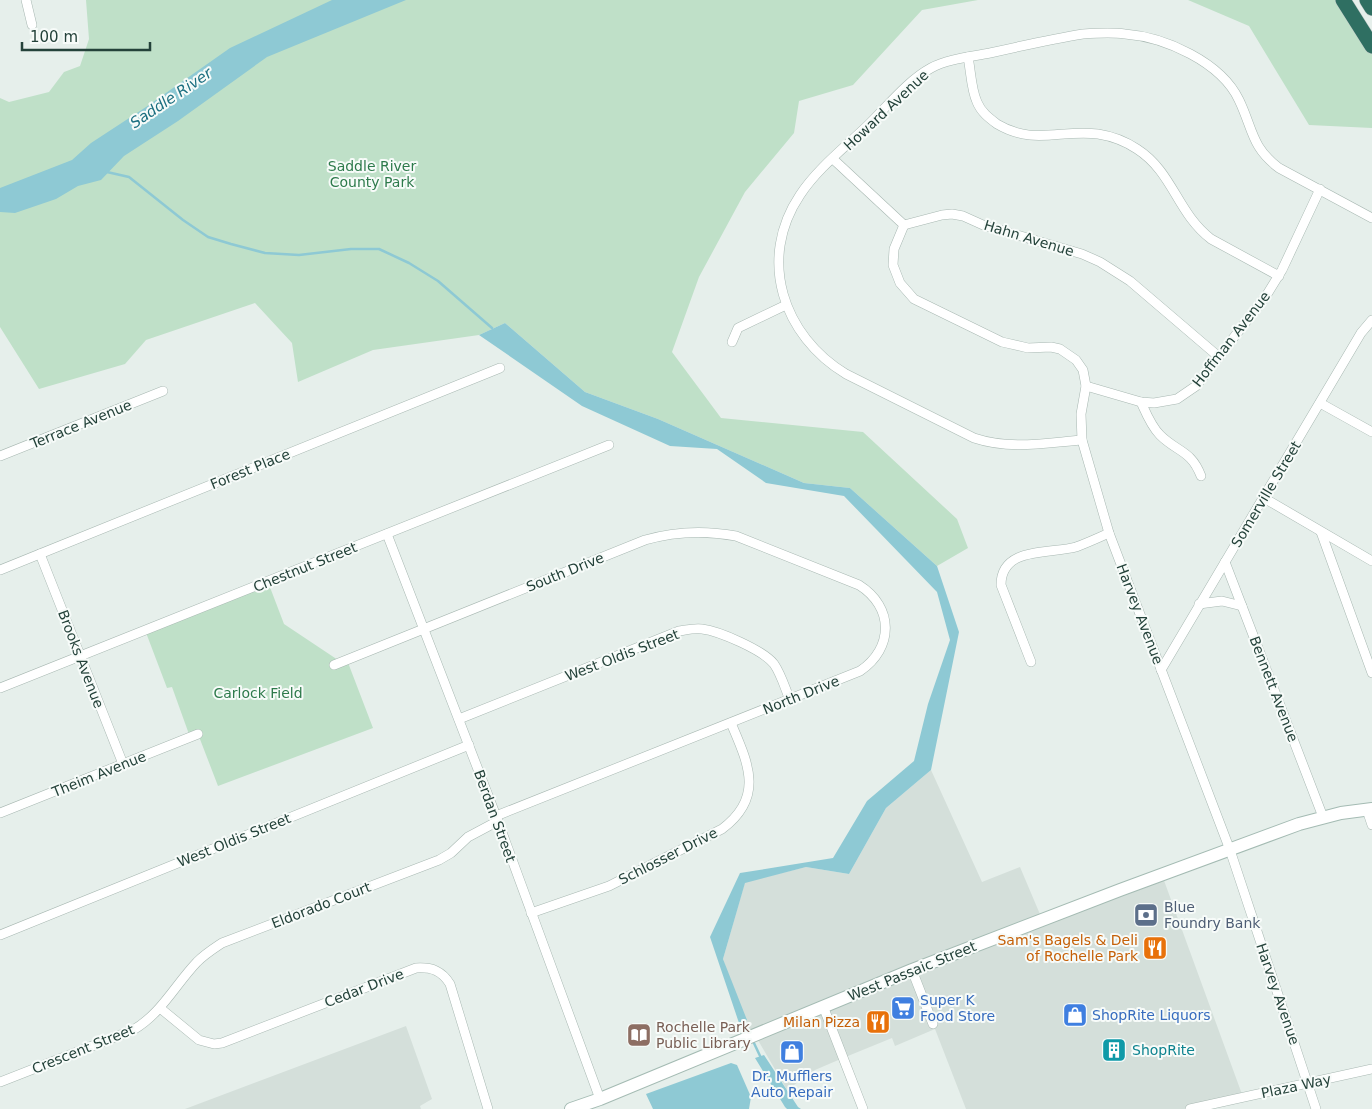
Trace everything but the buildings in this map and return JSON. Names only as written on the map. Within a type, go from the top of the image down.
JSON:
[{"type":"highway","points":[[1343,0],[1372,46]]},
{"type":"highway","points":[[1367,0],[1372,8]]},
{"type":"main road","name":"West Passaic Street","points":[[571,1109],[600,1099],[912,970],[1299,824],[1324,817],[1369,809]]},
{"type":"street","points":[[26,0],[32,25]]},
{"type":"street","name":"Howard Avenue","points":[[1082,440],[1010,446],[974,438],[832,366],[808,344],[792,319],[782,290],[779,257],[786,223],[792,209],[804,189],[921,74],[945,62],[1083,34],[1104,32],[1126,34],[1165,43],[1201,61],[1226,80],[1239,101],[1253,138],[1262,153],[1279,168],[1372,218]]},
{"type":"street","points":[[968,57],[976,100],[989,119],[1022,134],[1035,136],[1097,134],[1125,142],[1156,165],[1165,176],[1192,222],[1201,231],[1211,239],[1279,276]]},
{"type":"street","points":[[833,159],[904,225]]},
{"type":"street","name":"Hoffman Avenue","points":[[1086,386],[1141,402],[1165,402],[1186,394],[1196,386],[1256,310],[1279,276],[1320,190]]},
{"type":"street","name":"Hahn Avenue","points":[[904,225],[952,214],[1082,254],[1100,262],[1130,281],[1219,357]]},
{"type":"street","name":"Harvey Avenue","points":[[904,225],[894,249],[893,265],[900,283],[910,296],[1002,342],[1028,348],[1051,347],[1060,349],[1068,353],[1080,365],[1086,378],[1081,414],[1082,440],[1109,533],[1230,850],[1316,1109]]},
{"type":"street","points":[[732,342],[738,328],[786,305]]},
{"type":"street","name":"Somerville Street","points":[[1161,670],[1361,333],[1372,320]]},
{"type":"street","name":"Forest Place","points":[[0,570],[500,368]]},
{"type":"street","name":"Terrace Avenue","points":[[0,456],[162,391]]},
{"type":"street","points":[[1141,402],[1159,434],[1194,461],[1201,476]]},
{"type":"street","points":[[1320,403],[1372,432]]},
{"type":"street","name":"Chestnut Street","points":[[0,688],[609,445]]},
{"type":"street","points":[[1264,498],[1372,561]]},
{"type":"street","name":"South Drive","points":[[334,665],[645,540],[681,532],[710,532]]},
{"type":"street","name":"North Drive","points":[[497,819],[860,671],[874,660],[883,644],[885,634],[884,615],[874,597],[859,585],[736,536],[710,532]]},
{"type":"street","points":[[1321,532],[1372,673]]},
{"type":"street","points":[[1031,662],[1001,585],[1003,572],[1014,561],[1028,554],[1076,547],[1109,533]]},
{"type":"street","name":"Berdan Street","points":[[387,534],[497,819],[600,1099]]},
{"type":"street","name":"Brooks Avenue","points":[[40,554],[122,764]]},
{"type":"street","name":"Bennett Avenue","points":[[1224,562],[1324,817]]},
{"type":"street","points":[[1200,604],[1222,601],[1242,606]]},
{"type":"street","name":"West Oldis Street","points":[[459,719],[679,631],[690,629],[716,632],[760,652],[774,665],[790,700]]},
{"type":"street","name":"Schlosser Drive","points":[[531,913],[609,886],[722,829],[730,823],[744,803],[750,782],[746,760],[731,723]]},
{"type":"street","name":"Theim Avenue","points":[[0,813],[198,734]]},
{"type":"street","name":"West Oldis Street","points":[[0,935],[469,745]]},
{"type":"street","points":[[1369,809],[1372,825]]},
{"type":"street","name":"Eldorado Court","points":[[160,1008],[198,962],[222,943],[439,860],[451,853],[468,837],[497,819]]},
{"type":"street","name":"Cedar Drive","points":[[160,1008],[199,1040],[214,1044],[222,1043],[416,968],[432,968],[440,972],[450,984],[488,1109]]},
{"type":"street","points":[[912,970],[933,1024]]},
{"type":"street","points":[[823,1006],[863,1109]]},
{"type":"street","name":"Crescent Street","points":[[0,1082],[133,1030],[144,1024],[160,1008]]},
{"type":"street","name":"Plaza Way","points":[[1190,1109],[1372,1069]]},
{"type":"shaded area","points":[[931,770],[982,882],[1020,867],[1042,919],[1162,875],[1243,1097],[1190,1109],[966,1109],[935,1029],[895,1046],[892,1038],[843,1058],[815,1070],[787,1090],[755,1035],[750,1037],[723,959],[745,882],[806,867],[849,874],[886,808]]},
{"type":"shaded area","points":[[406,1026],[432,1099],[420,1106],[421,1109],[185,1109]]},
{"type":"green space","name":"Saddle River County Park","points":[[86,0],[978,0],[922,10],[853,85],[799,101],[794,133],[745,192],[699,277],[672,352],[721,418],[863,432],[957,519],[968,548],[937,566],[850,488],[804,483],[658,419],[585,392],[505,323],[479,335],[373,350],[298,382],[292,343],[255,303],[146,340],[125,364],[39,389],[0,327],[0,98],[9,102],[49,92],[64,72],[80,66],[89,39]]},
{"type":"green space","points":[[1188,0],[1344,0],[1372,47],[1372,128],[1309,125],[1249,26]]},
{"type":"green space","name":"Carlock Field","points":[[268,582],[284,624],[341,662],[347,660],[373,728],[218,786],[198,734],[190,737],[172,687],[167,688],[145,630]]},
{"type":"water","name":"Saddle River","points":[[332,0],[406,0],[267,57],[178,121],[124,156],[101,180],[78,186],[56,199],[15,213],[0,212],[0,188],[72,160],[91,143],[230,48]]},
{"type":"water","points":[[505,323],[585,392],[658,419],[804,483],[850,488],[937,566],[959,632],[931,770],[886,808],[849,874],[806,867],[745,883],[723,959],[747,1020],[739,1023],[710,937],[740,873],[833,858],[867,801],[914,761],[928,704],[950,640],[937,592],[844,496],[766,483],[717,449],[670,446],[582,406],[479,335]]},
{"type":"water","points":[[764,1055],[801,1109],[787,1109],[785,1107],[755,1058]]},
{"type":"water","points":[[731,1063],[737,1065],[751,1097],[749,1109],[653,1109],[646,1094]]},
{"type":"waterway","points":[[107,172],[129,177],[183,220],[208,237],[231,244],[265,253],[299,255],[351,249],[379,249],[409,263],[438,281],[492,328]]},
{"type":"waterway","points":[[743,1021],[749,1034]]},
{"type":"waterway","points":[[753,1041],[761,1058]]},
{"type":"place","name":"Blue Foundry Bank","points":[[1146,915]]},
{"type":"place","name":"Sam's Bagels & Deli of Rochelle Park","points":[[1155,948]]},
{"type":"place","name":"Super K Food Store","points":[[903,1008]]},
{"type":"place","name":"ShopRite Liquors","points":[[1075,1015]]},
{"type":"place","name":"Milan Pizza","points":[[878,1022]]},
{"type":"place","name":"Rochelle Park Public Library","points":[[639,1035]]},
{"type":"place","name":"ShopRite","points":[[1114,1050]]},
{"type":"place","name":"Dr. Mufflers Auto Repair","points":[[792,1052]]}]
